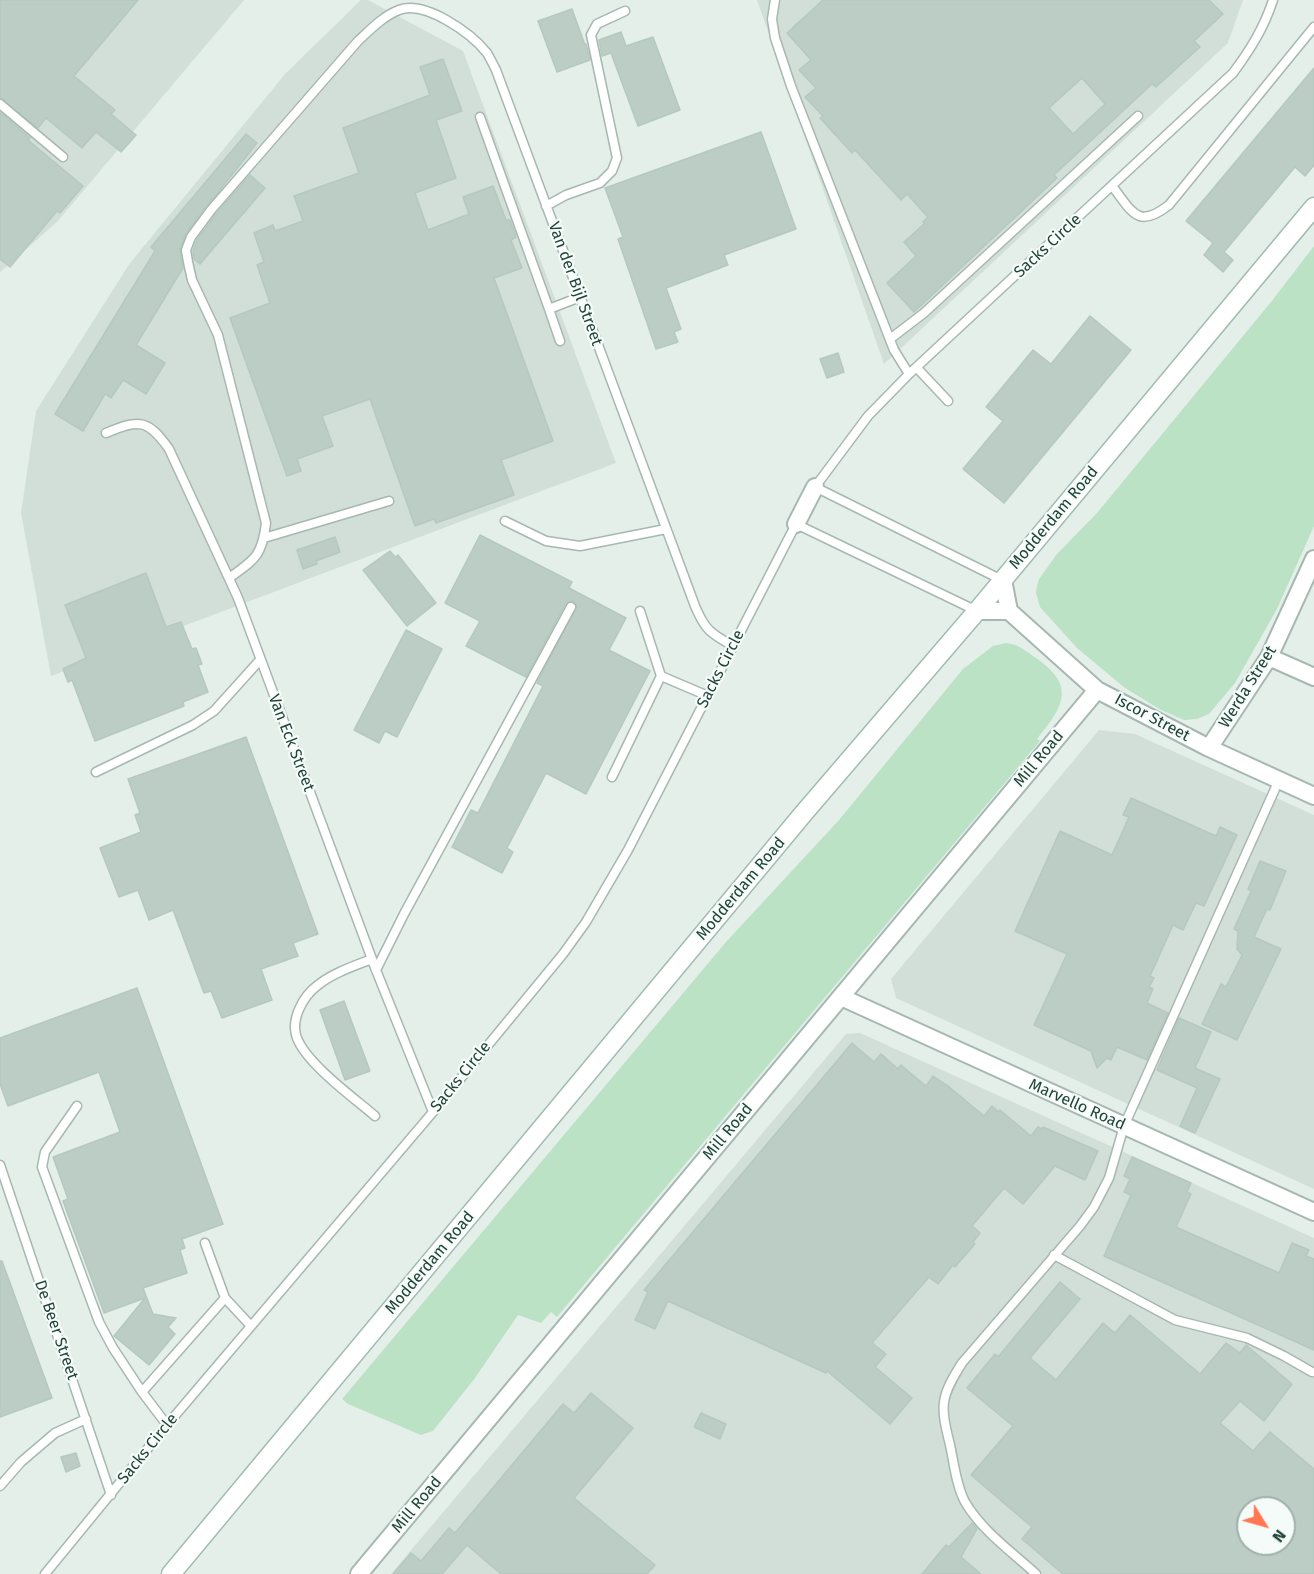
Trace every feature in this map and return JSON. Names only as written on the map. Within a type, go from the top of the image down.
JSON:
[{"type":"street","name":"Modderdam Road","points":[[171,1574],[796,822],[977,611],[1314,207]]},
{"type":"street","name":"Sacks Circle","points":[[796,525],[815,488]]},
{"type":"street","name":"Werda Street","points":[[1209,748],[1269,657],[1314,560]]},
{"type":"street","points":[[977,611],[1009,611],[1003,580]]},
{"type":"street","name":"Iscor Street","points":[[1009,611],[1097,690],[1209,748],[1314,796]]},
{"type":"street","points":[[1269,657],[1314,677]]},
{"type":"street","name":"Mill Road","points":[[359,1574],[1097,690]]},
{"type":"street","name":"Marvello Road","points":[[841,997],[1314,1212]]},
{"type":"lane","points":[[775,0],[772,19],[775,38],[791,87],[894,350],[913,371],[948,401]]},
{"type":"lane","name":"Sacks Circle","points":[[815,488],[868,416],[913,371],[1233,73],[1252,48],[1273,0]]},
{"type":"lane","name":"Van der Bijl Street","points":[[264,538],[266,523],[218,335],[192,280],[186,250],[190,237],[211,210],[358,41],[381,20],[398,10],[413,7],[432,12],[461,30],[486,52],[496,70],[703,625],[714,636],[733,646]]},
{"type":"lane","points":[[546,206],[566,195],[600,183],[612,171],[617,158],[591,35],[597,24],[625,11]]},
{"type":"lane","points":[[1112,186],[1140,217],[1149,218],[1169,205],[1314,27]]},
{"type":"lane","points":[[0,104],[63,157]]},
{"type":"lane","points":[[890,339],[924,313],[1138,116]]},
{"type":"lane","points":[[480,117],[560,341]]},
{"type":"lane","points":[[549,309],[580,297]]},
{"type":"lane","name":"Van Eck Street","points":[[106,433],[136,423],[158,434],[169,449],[229,578],[376,970],[433,1112]]},
{"type":"lane","points":[[815,488],[1003,580]]},
{"type":"lane","points":[[229,578],[253,561],[260,552],[264,538],[389,501]]},
{"type":"lane","points":[[505,521],[546,541],[580,546],[666,529]]},
{"type":"lane","points":[[796,525],[977,611]]},
{"type":"lane","name":"Sacks Circle","points":[[45,1574],[167,1425],[433,1112],[563,954],[586,922],[628,850],[796,525]]},
{"type":"lane","points":[[376,970],[571,606]]},
{"type":"lane","points":[[612,777],[661,676],[640,610]]},
{"type":"lane","points":[[96,772],[193,725],[214,711],[260,660]]},
{"type":"lane","points":[[661,676],[708,696]]},
{"type":"lane","points":[[1036,1574],[993,1536],[965,1502],[958,1482],[942,1408],[948,1385],[962,1363],[1080,1226],[1094,1206],[1109,1178],[1124,1126],[1279,780]]},
{"type":"lane","points":[[372,958],[318,985],[302,1004],[295,1020],[296,1036],[303,1050],[375,1116]]},
{"type":"lane","points":[[77,1106],[45,1152],[42,1167],[99,1322],[142,1392],[167,1425]]},
{"type":"lane","name":"De Beer Street","points":[[0,1165],[111,1495]]},
{"type":"lane","points":[[205,1243],[225,1298],[251,1326]]},
{"type":"lane","points":[[1054,1255],[1175,1320],[1247,1338],[1312,1372]]},
{"type":"lane","points":[[142,1392],[225,1298]]},
{"type":"lane","points":[[0,1486],[21,1462],[55,1433],[86,1419]]},
{"type":"shaded area","points":[[0,0],[244,0],[57,222],[0,272]]},
{"type":"shaded area","points":[[361,0],[368,0],[463,51],[616,463],[51,676],[21,513],[36,411],[130,263],[286,73]]},
{"type":"shaded area","points":[[757,0],[1243,0],[1228,43],[884,364]]},
{"type":"shaded area","points":[[1099,730],[1135,734],[1314,815],[1314,1189],[896,998],[891,979]]},
{"type":"shaded area","points":[[860,1033],[1314,1238],[1314,1574],[391,1574],[846,1034]]},
{"type":"green space","points":[[1314,246],[1314,526],[1277,609],[1235,683],[1209,714],[1197,719],[1184,720],[1161,710],[1125,688],[1077,648],[1040,607],[1036,593],[1037,586],[1039,579],[1057,554],[1097,513],[1271,302]]},
{"type":"green space","points":[[1006,643],[1022,648],[1049,668],[1061,687],[1062,697],[1059,707],[1037,739],[1040,741],[557,1317],[551,1312],[541,1323],[518,1315],[475,1378],[433,1431],[421,1435],[348,1404],[342,1399],[726,942],[839,820],[963,669],[993,646]]},
{"type":"building","points":[[0,0],[138,0],[74,76],[115,110],[111,114],[136,135],[121,152],[96,132],[82,148],[46,118],[38,128],[0,98]]},
{"type":"building","points":[[823,0],[1209,0],[1223,14],[1194,41],[1200,47],[1156,87],[1152,84],[1054,175],[1057,178],[914,312],[887,283],[916,256],[904,242],[924,224],[923,222],[928,217],[907,194],[901,200],[855,150],[852,153],[820,118],[823,116],[805,97],[816,88],[799,70],[811,60],[787,33]],"holes":[[[1082,78],[1105,104],[1073,134],[1049,108]]]},
{"type":"building","points":[[572,9],[590,60],[557,72],[538,21]]},
{"type":"building","points":[[621,32],[626,46],[653,37],[680,110],[638,126],[611,53],[602,56],[599,40]]},
{"type":"building","points":[[443,59],[462,111],[436,120],[456,178],[415,193],[428,230],[469,214],[463,197],[493,186],[506,220],[510,220],[516,237],[511,240],[522,268],[494,278],[553,441],[501,460],[514,495],[436,523],[434,519],[415,526],[370,399],[322,416],[333,446],[297,459],[301,471],[287,476],[230,318],[270,303],[257,265],[264,262],[254,233],[273,225],[275,231],[303,221],[294,196],[359,173],[343,128],[430,95],[420,67]]},
{"type":"building","points":[[1314,68],[1314,165],[1305,176],[1295,167],[1224,252],[1233,260],[1223,272],[1204,255],[1213,243],[1186,221]]},
{"type":"building","points":[[0,112],[30,138],[28,140],[83,186],[60,213],[57,211],[10,267],[0,259]]},
{"type":"building","points":[[761,132],[796,229],[724,255],[728,265],[666,288],[681,329],[674,332],[678,342],[656,349],[618,239],[623,237],[605,188]]},
{"type":"building","points":[[246,134],[257,143],[186,233],[180,250],[183,268],[136,345],[165,363],[146,394],[123,380],[111,398],[105,394],[83,431],[55,414],[155,251],[151,247]]},
{"type":"building","points":[[250,175],[265,188],[200,264],[194,259],[193,251],[197,240]]},
{"type":"building","points":[[1090,316],[1131,350],[1004,503],[963,469],[1003,421],[986,407],[1033,350],[1051,364]]},
{"type":"building","points":[[838,353],[844,372],[827,378],[820,359]]},
{"type":"building","points":[[480,535],[572,582],[569,588],[626,618],[609,650],[650,671],[586,794],[546,773],[507,848],[513,852],[502,873],[452,847],[471,810],[478,813],[543,686],[537,683],[577,606],[573,601],[566,603],[526,677],[466,646],[480,621],[445,603]]},
{"type":"building","points":[[335,537],[340,552],[316,561],[317,564],[303,569],[297,550]]},
{"type":"building","points":[[390,551],[395,557],[398,555],[436,603],[407,626],[363,570]]},
{"type":"building","points":[[146,573],[166,627],[181,622],[192,649],[196,648],[202,664],[198,665],[208,692],[183,702],[184,706],[95,741],[72,680],[68,682],[63,669],[86,658],[65,605]]},
{"type":"building","points":[[406,630],[442,649],[397,737],[385,731],[379,743],[354,730]]},
{"type":"building","points":[[246,737],[318,934],[293,943],[298,956],[261,969],[272,1000],[222,1018],[211,991],[204,993],[173,910],[149,920],[138,890],[119,897],[100,848],[141,832],[135,815],[140,813],[128,779]]},
{"type":"building","points":[[1131,798],[1216,836],[1220,827],[1237,835],[1204,906],[1196,903],[1183,930],[1173,925],[1150,976],[1154,978],[1149,987],[1153,989],[1147,1003],[1168,1013],[1147,1060],[1117,1047],[1111,1060],[1107,1058],[1097,1068],[1091,1051],[1034,1025],[1067,954],[1015,931],[1060,831],[1112,855],[1129,817],[1123,815]]},
{"type":"building","points":[[1260,861],[1286,871],[1270,910],[1267,909],[1254,937],[1281,949],[1237,1040],[1202,1024],[1221,984],[1226,987],[1242,955],[1237,949],[1238,931],[1234,929],[1251,891],[1248,889]]},
{"type":"building","points":[[137,988],[223,1224],[182,1239],[185,1248],[180,1250],[187,1273],[143,1288],[153,1314],[176,1318],[168,1327],[175,1334],[149,1365],[114,1336],[145,1298],[104,1313],[63,1201],[68,1199],[53,1157],[120,1132],[99,1072],[8,1106],[0,1084],[0,1038]]},
{"type":"building","points":[[344,1001],[370,1071],[345,1080],[320,1010]]},
{"type":"building","points":[[1179,1018],[1211,1032],[1195,1068],[1220,1079],[1195,1133],[1180,1126],[1197,1088],[1157,1070]]},
{"type":"building","points":[[852,1043],[874,1062],[881,1054],[898,1069],[901,1065],[926,1086],[933,1076],[984,1116],[992,1106],[1031,1136],[1038,1127],[1042,1129],[1043,1127],[1098,1151],[1085,1180],[1055,1166],[1023,1204],[1004,1188],[972,1226],[980,1233],[973,1242],[975,1244],[955,1267],[953,1265],[938,1284],[929,1277],[872,1343],[886,1354],[875,1367],[912,1398],[890,1424],[827,1371],[826,1373],[668,1301],[655,1329],[635,1320],[648,1292],[644,1290]]},
{"type":"building","points":[[1132,1157],[1191,1183],[1187,1192],[1191,1194],[1176,1227],[1279,1273],[1292,1243],[1309,1250],[1306,1256],[1314,1259],[1314,1350],[1104,1256],[1131,1195],[1124,1192],[1130,1179],[1124,1176]]},
{"type":"building","points":[[0,1261],[2,1261],[52,1398],[0,1417]]},
{"type":"building","points":[[1060,1282],[1080,1299],[1030,1358],[1056,1380],[1103,1323],[1115,1333],[1130,1315],[1200,1374],[1226,1343],[1240,1353],[1246,1345],[1292,1384],[1264,1421],[1240,1401],[1220,1423],[1253,1451],[1270,1432],[1314,1469],[1314,1574],[1063,1574],[1022,1539],[1032,1527],[971,1475],[1013,1426],[967,1388],[995,1354],[998,1357]]},
{"type":"building","points":[[591,1393],[633,1428],[574,1498],[655,1565],[647,1574],[501,1574],[467,1545],[442,1574],[393,1574],[411,1553],[421,1561],[449,1528],[455,1533],[563,1404],[574,1413]]},
{"type":"building","points":[[701,1413],[726,1424],[720,1439],[694,1427]]},
{"type":"building","points":[[76,1453],[80,1466],[66,1472],[61,1457]]},
{"type":"building","points":[[972,1523],[977,1529],[961,1557],[981,1574],[922,1574],[946,1545],[949,1547]]}]
